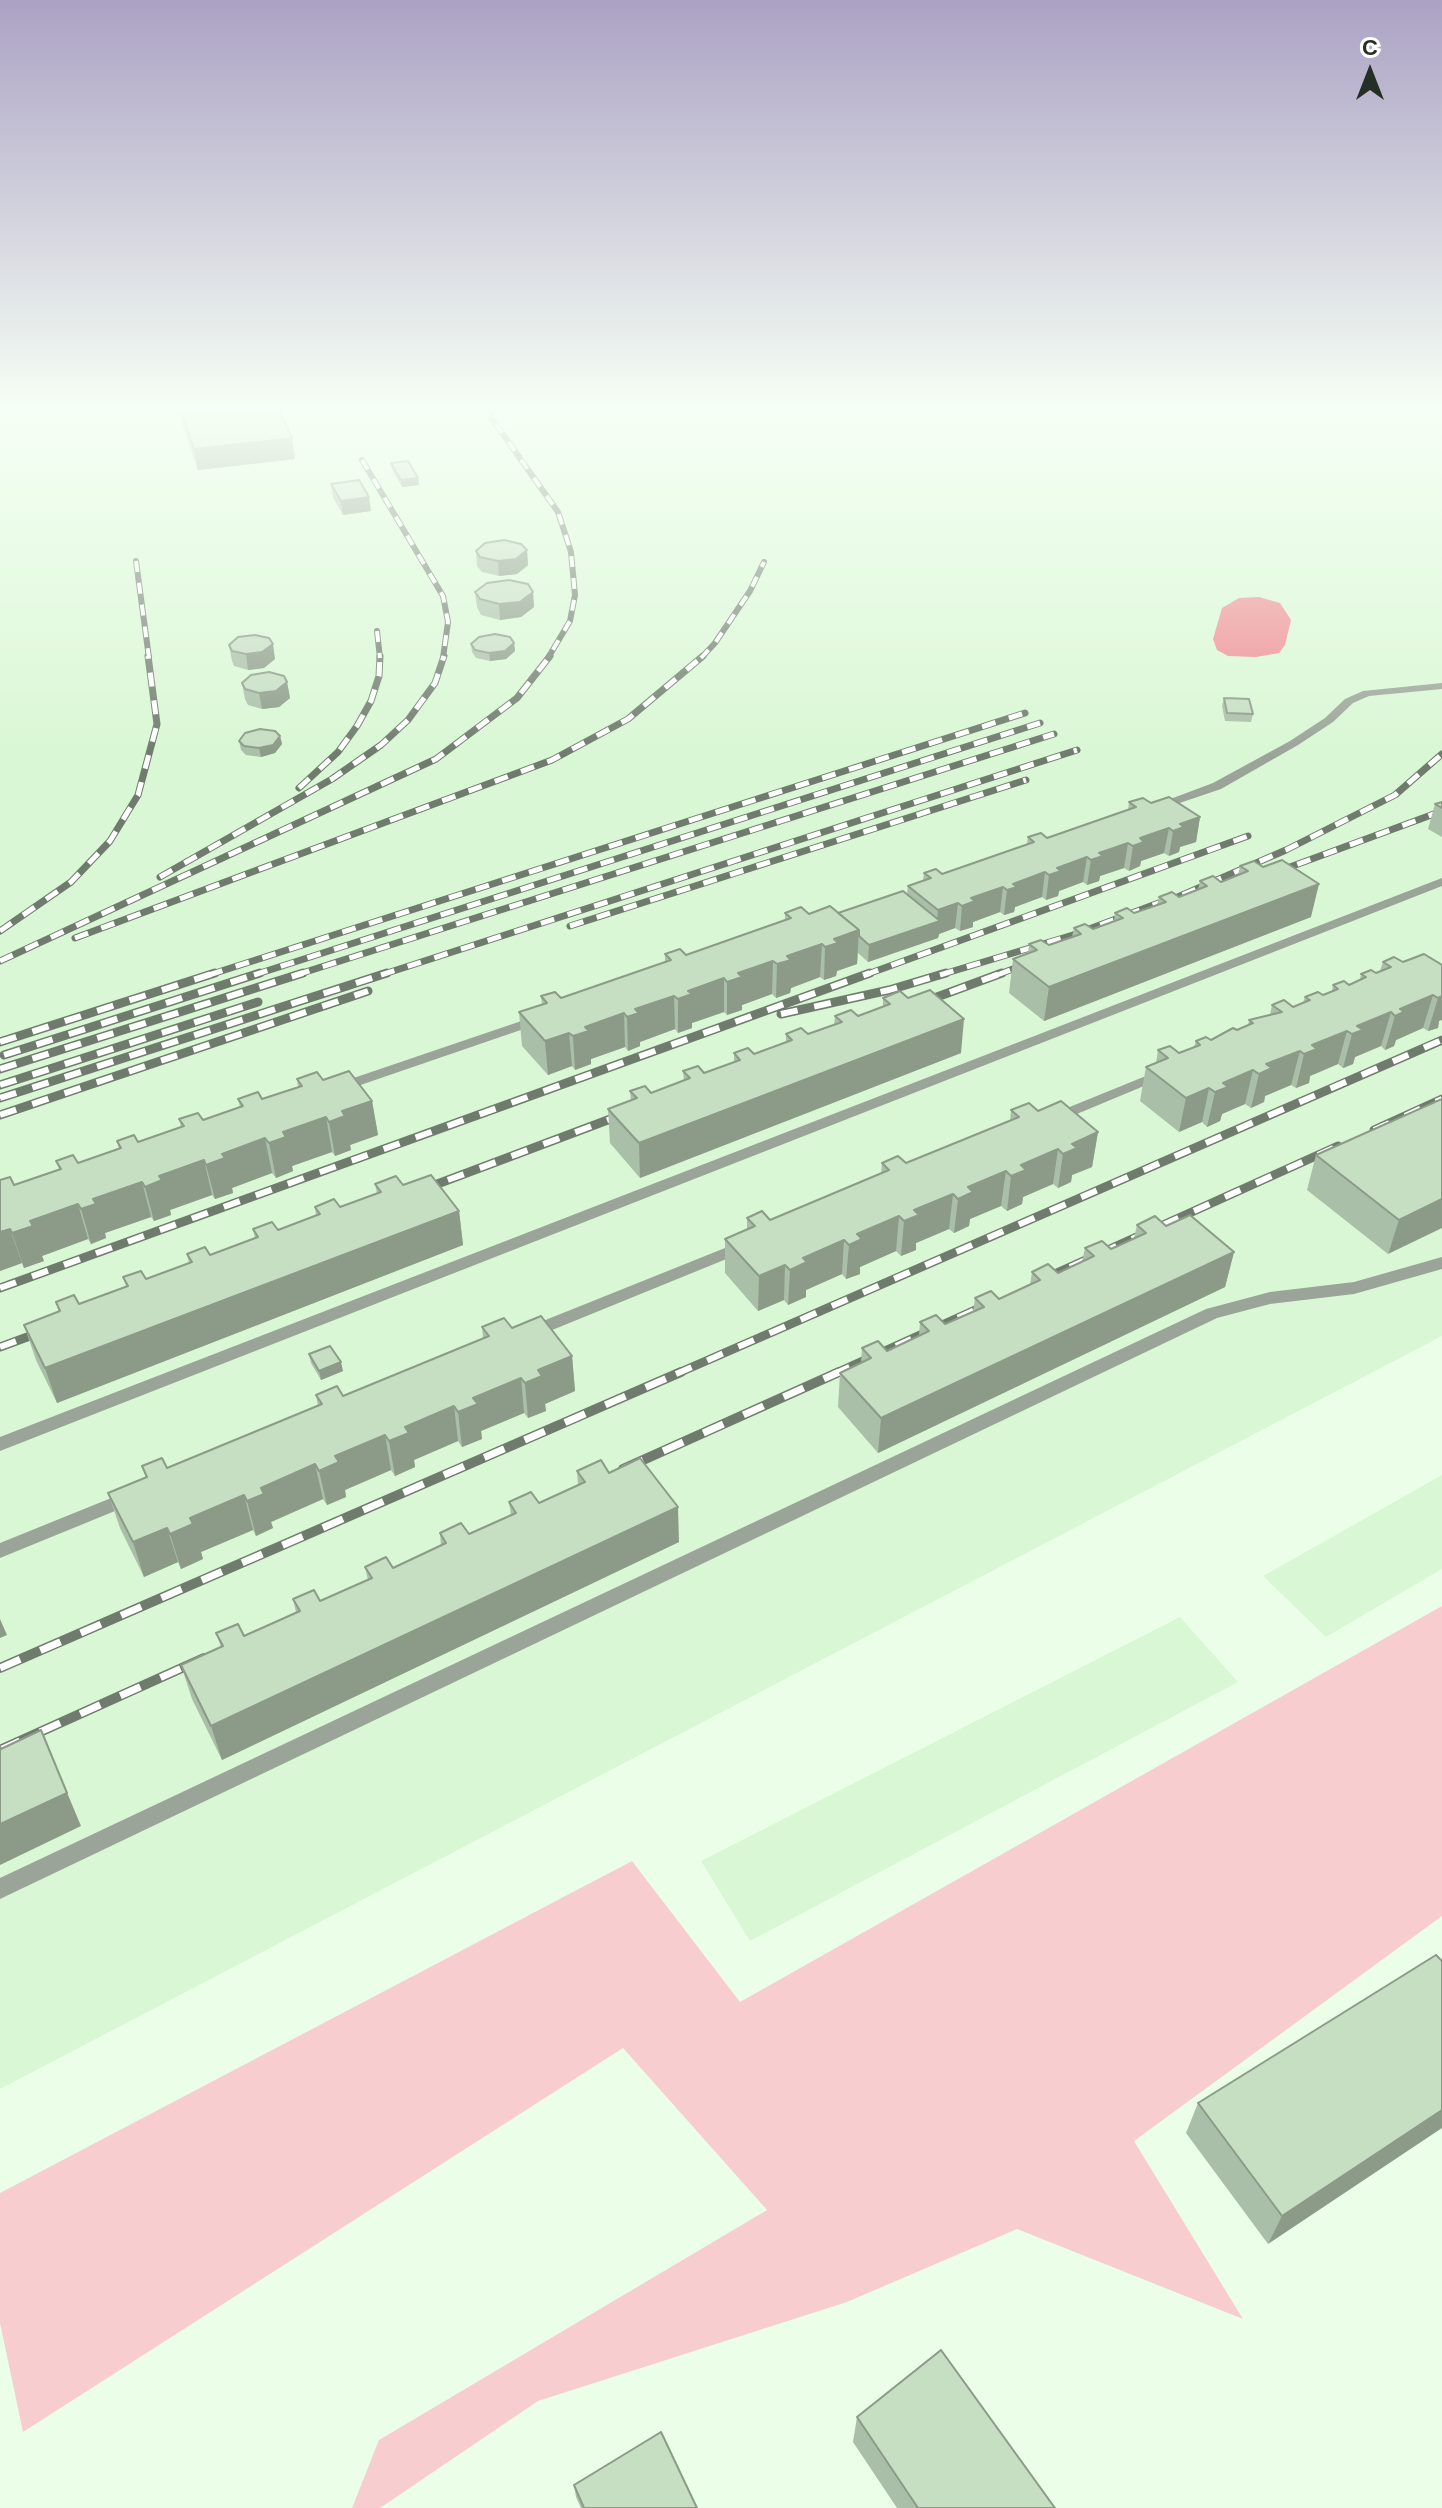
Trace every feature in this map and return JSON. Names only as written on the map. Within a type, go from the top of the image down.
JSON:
[{"type":"lane","points":[[1142,811],[1217,786],[1294,743],[1329,720],[1349,701],[1367,693],[1442,686]]},
{"type":"lane","points":[[0,1444],[1442,882]]},
{"type":"lane","points":[[330,1091],[556,1013]]},
{"type":"lane","points":[[1045,1122],[1177,1067]]},
{"type":"lane","points":[[515,1339],[765,1237]]},
{"type":"lane","points":[[0,1889],[1212,1313],[1270,1298],[1354,1288],[1442,1263]]},
{"type":"lane","points":[[0,1551],[147,1490]]},
{"type":"shaded area","points":[[0,523],[1442,523],[1442,1336],[0,2089]]},
{"type":"shaded area","points":[[1259,597],[1280,603],[1291,620],[1285,645],[1279,653],[1256,657],[1228,656],[1217,650],[1213,639],[1222,608],[1239,598]]},
{"type":"shaded area","points":[[1442,1475],[1442,1569],[1326,1637],[1263,1576]]},
{"type":"shaded area","points":[[1442,1606],[1442,1916],[1134,2141],[1243,2319],[1017,2229],[847,2302],[538,2401],[380,2508],[352,2508],[379,2440],[767,2210],[623,2048],[23,2432],[0,2323],[0,2193],[632,1861],[740,2002]]},
{"type":"shaded area","points":[[1180,1617],[1238,1682],[750,1941],[701,1861]]},
{"type":"building","points":[[504,540],[521,544],[527,550],[516,559],[498,561],[480,557],[476,551],[485,543]]},
{"type":"building","points":[[509,580],[528,584],[533,592],[520,602],[499,604],[480,599],[475,592],[487,583]]},
{"type":"building","points":[[495,634],[510,637],[514,643],[505,651],[489,653],[475,650],[471,644],[479,637]]},
{"type":"building","points":[[255,635],[269,638],[273,644],[262,652],[246,654],[232,651],[229,645],[238,637]]},
{"type":"building","points":[[269,672],[284,676],[287,682],[276,691],[259,693],[245,689],[242,683],[251,675]]},
{"type":"building","points":[[1224,698],[1249,699],[1253,714],[1227,713]]},
{"type":"building","points":[[260,729],[275,731],[280,736],[273,745],[259,748],[244,746],[239,741],[245,733]]},
{"type":"building","points":[[1169,797],[1200,817],[1180,824],[1184,827],[1173,831],[1169,828],[1140,838],[1144,842],[1133,846],[1128,843],[1099,853],[1103,856],[1091,860],[1087,857],[1057,868],[1061,871],[1049,875],[1045,872],[1013,884],[1017,887],[1007,890],[1003,887],[971,898],[975,901],[962,906],[958,903],[938,910],[908,886],[931,878],[924,873],[936,869],[942,874],[1034,842],[1028,837],[1041,833],[1047,838],[1136,807],[1129,802],[1143,798],[1151,803]]},
{"type":"building","points":[[1282,860],[1319,884],[1049,987],[1013,959],[1037,950],[1029,944],[1041,940],[1049,945],[1081,934],[1074,928],[1085,924],[1093,929],[1123,918],[1115,913],[1127,908],[1134,913],[1166,902],[1159,897],[1172,892],[1179,897],[1207,886],[1200,881],[1213,876],[1221,882],[1248,871],[1240,866],[1254,861],[1263,867]]},
{"type":"building","points":[[903,891],[940,921],[869,945],[859,936],[859,930],[838,913]]},
{"type":"building","points":[[830,906],[859,930],[834,939],[838,943],[825,947],[822,944],[787,956],[791,960],[777,964],[773,961],[738,973],[742,977],[727,982],[724,978],[688,991],[692,994],[678,999],[674,996],[635,1009],[639,1013],[627,1017],[624,1013],[585,1027],[589,1031],[573,1036],[569,1033],[545,1041],[519,1012],[547,1003],[541,996],[555,992],[561,998],[671,960],[665,954],[680,949],[686,955],[791,918],[785,913],[801,907],[809,914]]},
{"type":"building","points":[[1424,954],[1442,965],[1442,996],[1438,998],[1433,995],[1400,1009],[1404,1012],[1395,1016],[1391,1012],[1357,1026],[1363,1030],[1352,1034],[1347,1031],[1312,1045],[1317,1049],[1304,1054],[1300,1051],[1266,1064],[1272,1068],[1259,1074],[1253,1070],[1223,1083],[1228,1087],[1215,1092],[1209,1088],[1186,1098],[1146,1067],[1168,1058],[1158,1050],[1170,1046],[1179,1053],[1200,1045],[1196,1041],[1206,1037],[1211,1040],[1233,1028],[1237,1030],[1253,1023],[1249,1020],[1282,1012],[1272,1005],[1284,1000],[1293,1007],[1310,1000],[1305,997],[1338,989],[1333,985],[1344,981],[1349,985],[1366,977],[1361,974],[1371,970],[1376,973],[1391,967],[1383,962],[1394,957],[1403,962]]},
{"type":"building","points":[[930,990],[964,1019],[639,1143],[608,1109],[637,1098],[630,1091],[645,1086],[651,1093],[690,1078],[683,1071],[698,1066],[704,1073],[740,1060],[734,1053],[748,1048],[754,1054],[792,1040],[786,1034],[801,1028],[808,1034],[842,1022],[835,1016],[851,1010],[858,1016],[890,1004],[883,998],[900,991],[908,998]]},
{"type":"building","points":[[349,1071],[372,1101],[342,1111],[345,1116],[329,1122],[326,1117],[283,1132],[286,1137],[269,1143],[265,1138],[222,1154],[225,1158],[206,1165],[204,1160],[159,1176],[162,1180],[145,1187],[142,1182],[93,1199],[96,1204],[81,1209],[78,1204],[30,1221],[33,1226],[12,1233],[10,1229],[0,1232],[0,1180],[10,1177],[14,1185],[61,1169],[56,1161],[73,1155],[78,1163],[121,1148],[117,1141],[134,1135],[138,1142],[184,1126],[179,1119],[198,1113],[203,1120],[243,1106],[238,1099],[258,1092],[262,1099],[302,1086],[297,1079],[317,1072],[323,1080]]},
{"type":"building","points":[[1442,1099],[1442,1199],[1399,1220],[1316,1155]]},
{"type":"building","points":[[1061,1101],[1098,1132],[1072,1144],[1077,1148],[1063,1154],[1058,1149],[1021,1165],[1026,1170],[1011,1176],[1006,1171],[968,1187],[973,1192],[958,1199],[953,1194],[914,1210],[919,1215],[904,1221],[899,1216],[857,1234],[862,1239],[849,1245],[844,1240],[803,1258],[807,1262],[790,1270],[785,1265],[759,1276],[725,1239],[755,1226],[747,1218],[762,1211],[770,1220],[889,1170],[882,1163],[898,1156],[906,1163],[1019,1117],[1011,1110],[1029,1103],[1038,1111]]},
{"type":"building","points":[[431,1175],[459,1211],[45,1368],[24,1325],[60,1311],[56,1302],[74,1295],[79,1304],[128,1286],[123,1277],[141,1271],[146,1279],[192,1262],[187,1254],[205,1247],[210,1255],[258,1237],[253,1229],[272,1222],[278,1230],[320,1214],[315,1207],[334,1199],[340,1207],[381,1192],[375,1184],[396,1176],[403,1185]]},
{"type":"building","points":[[1190,1215],[1234,1252],[881,1418],[840,1373],[871,1358],[862,1348],[878,1341],[887,1351],[929,1331],[920,1322],[936,1315],[945,1324],[984,1307],[975,1298],[991,1291],[999,1299],[1040,1280],[1032,1272],[1048,1264],[1058,1273],[1094,1256],[1085,1248],[1102,1241],[1111,1249],[1146,1233],[1137,1225],[1155,1216],[1166,1226]]},
{"type":"building","points":[[541,1316],[572,1356],[538,1370],[542,1376],[525,1383],[521,1378],[473,1398],[478,1404],[458,1412],[454,1406],[405,1427],[409,1433],[389,1441],[385,1435],[335,1456],[339,1462],[319,1471],[315,1464],[261,1488],[264,1494],[247,1501],[244,1495],[190,1518],[193,1524],[170,1534],[167,1528],[133,1542],[108,1493],[147,1477],[142,1466],[162,1458],[167,1468],[322,1404],[316,1395],[337,1386],[343,1396],[489,1336],[482,1327],[504,1318],[512,1328]]},
{"type":"building","points":[[330,1346],[341,1362],[319,1371],[309,1354]]},
{"type":"building","points":[[640,1458],[678,1507],[211,1726],[181,1665],[223,1646],[216,1633],[238,1624],[244,1636],[300,1611],[293,1599],[314,1590],[320,1601],[372,1578],[365,1567],[386,1557],[393,1568],[446,1543],[440,1533],[461,1523],[469,1534],[516,1513],[509,1502],[531,1492],[539,1503],[585,1482],[577,1471],[601,1460],[609,1473]]},
{"type":"building","points":[[41,1730],[67,1793],[0,1824],[0,1746],[1,1749]]},
{"type":"building","points":[[1436,1955],[1442,1961],[1442,2110],[1282,2216],[1198,2103]]},
{"type":"building","points":[[941,2350],[1055,2508],[918,2508],[857,2417]]},
{"type":"building","points":[[661,2432],[697,2508],[584,2508],[574,2485]]},
{"type":"railway","points":[[400,523],[443,596],[448,622],[443,658]]},
{"type":"railway","points":[[548,658],[570,621],[575,595],[571,552],[562,523]]},
{"type":"railway","points":[[136,561],[149,658]]},
{"type":"railway","points":[[702,657],[750,591],[764,562]]},
{"type":"railway","points":[[377,631],[380,657]]},
{"type":"railway","points":[[0,931],[71,882],[110,841],[138,795],[157,724],[148,656]]},
{"type":"railway","points":[[160,877],[332,779],[381,745],[408,720],[435,683],[444,656]]},
{"type":"railway","points":[[0,961],[436,759],[517,698],[550,656]]},
{"type":"railway","points":[[299,788],[338,752],[357,726],[371,701],[379,676],[380,657]]},
{"type":"railway","points":[[75,938],[552,760],[628,719],[702,657]]},
{"type":"railway","points":[[209,975],[1025,713]]},
{"type":"railway","points":[[254,975],[1040,723]]},
{"type":"railway","points":[[296,975],[1054,734]]},
{"type":"railway","points":[[381,975],[1077,750]]},
{"type":"railway","points":[[1157,906],[1286,850],[1395,795],[1442,754]]},
{"type":"railway","points":[[570,926],[1026,780]]},
{"type":"railway","points":[[1271,874],[1442,811]]},
{"type":"railway","points":[[865,975],[1248,836]]},
{"type":"railway","points":[[940,975],[1073,935],[1164,901]]},
{"type":"railway","points":[[997,975],[1034,961]]},
{"type":"railway","points":[[0,1042],[215,973]]},
{"type":"railway","points":[[4,1055],[260,973]]},
{"type":"railway","points":[[0,1069],[303,973]]},
{"type":"railway","points":[[0,1098],[387,973]]},
{"type":"railway","points":[[0,1288],[870,973]]},
{"type":"railway","points":[[781,1014],[889,990],[946,973]]},
{"type":"railway","points":[[918,1004],[1002,973]]},
{"type":"railway","points":[[0,1115],[368,991]]},
{"type":"railway","points":[[0,1085],[258,1002]]},
{"type":"railway","points":[[676,1374],[1442,1040]]},
{"type":"railway","points":[[1374,1130],[1442,1099]]},
{"type":"railway","points":[[416,1192],[629,1112]]},
{"type":"railway","points":[[1039,1281],[1338,1146]]},
{"type":"railway","points":[[834,1374],[995,1301]]},
{"type":"railway","points":[[0,1347],[49,1329]]},
{"type":"railway","points":[[0,1668],[681,1372]]},
{"type":"railway","points":[[623,1469],[839,1372]]},
{"type":"railway","points":[[0,1750],[204,1658]]}]
